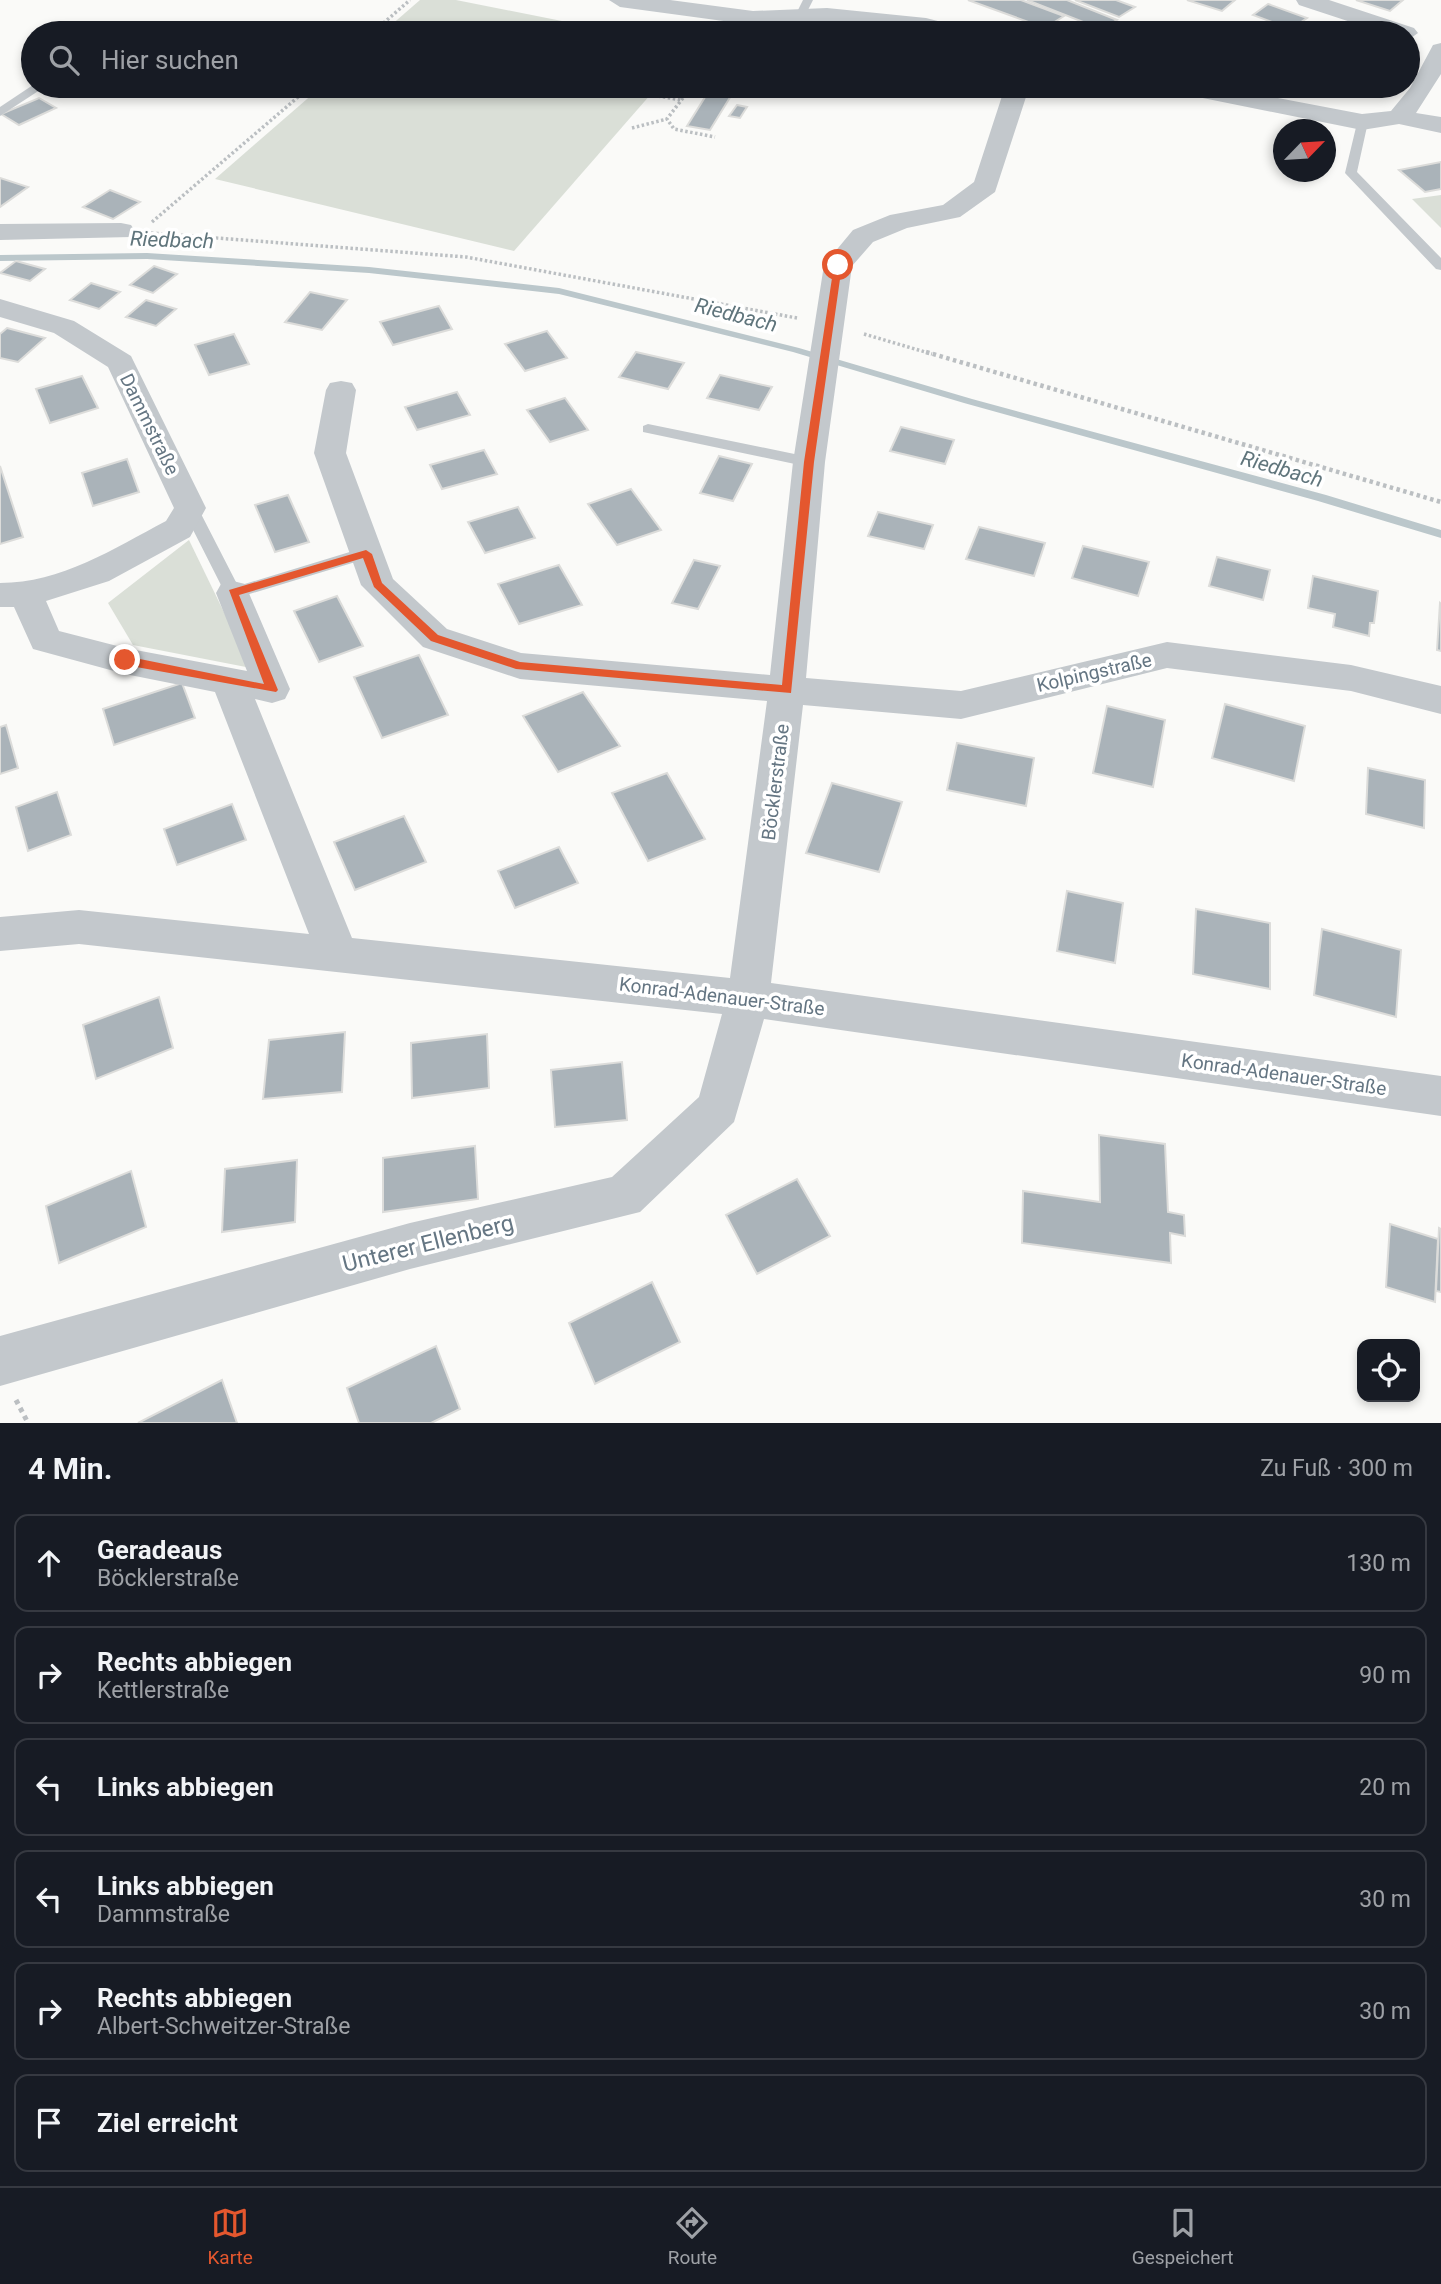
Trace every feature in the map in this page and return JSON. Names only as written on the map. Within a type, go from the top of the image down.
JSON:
[{"type":"street","points":[[620,0],[753,18],[804,8],[827,15],[882,21]]},
{"type":"street","points":[[1307,0],[1369,21]]},
{"type":"street","points":[[1420,39],[1441,48],[1420,91]]},
{"type":"street","name":"Böcklerstraße","points":[[748,998],[787,690],[809,462],[838,265],[863,236],[900,222],[951,211],[986,186],[1013,98]]},
{"type":"street","points":[[1239,98],[1362,122],[1399,117],[1441,125]]},
{"type":"street","points":[[1399,117],[1414,98]]},
{"type":"street","points":[[0,232],[130,232]]},
{"type":"street","name":"Dammstraße","points":[[0,308],[64,327],[120,362],[184,519]]},
{"type":"street","name":"Kolpingstraße","points":[[341,390],[330,453],[378,585],[435,638],[520,666],[961,705],[1087,672],[1167,655],[1351,678],[1441,700]]},
{"type":"street","points":[[184,519],[97,573],[13,595],[45,640],[272,690],[233,593]]},
{"type":"street","points":[[230,682],[338,954]]},
{"type":"street","name":"Konrad-Adenauer-Straße","points":[[0,934],[79,927],[748,998],[1441,1096]]},
{"type":"street","name":"Unterer Ellenberg","points":[[0,1361],[410,1246],[624,1196],[718,1108],[748,998]]},
{"type":"lane","points":[[0,112],[22,98]]},
{"type":"lane","points":[[1362,122],[1351,173],[1441,266]]},
{"type":"lane","points":[[648,429],[809,462]]},
{"type":"lane","points":[[184,519],[233,593],[366,554]]},
{"type":"path","points":[[386,21],[411,0]]},
{"type":"path","points":[[130,232],[296,98]]},
{"type":"path","points":[[632,128],[667,119],[681,100],[670,98]]},
{"type":"path","points":[[667,119],[674,129],[715,137]]},
{"type":"path","points":[[130,232],[466,257],[828,335],[1441,502]]},
{"type":"shaded area","points":[[420,0],[456,0],[562,21],[396,21]]},
{"type":"shaded area","points":[[308,98],[648,98],[514,251],[215,179]]},
{"type":"shaded area","points":[[1441,195],[1441,228],[1412,199]]},
{"type":"shaded area","points":[[189,540],[251,668],[133,645],[108,603]]},
{"type":"building","points":[[968,0],[1021,0],[1064,16],[1056,21],[1026,21]]},
{"type":"building","points":[[1027,0],[1067,0],[1117,20],[1081,21]]},
{"type":"building","points":[[1075,0],[1116,0],[1135,7],[1119,17]]},
{"type":"building","points":[[1187,0],[1235,0],[1222,11]]},
{"type":"building","points":[[1356,0],[1403,0],[1390,11]]},
{"type":"building","points":[[1268,4],[1307,18],[1303,21],[1269,21],[1253,15]]},
{"type":"building","points":[[39,98],[56,108],[19,125],[1,114]]},
{"type":"building","points":[[704,98],[730,98],[710,130],[687,126]]},
{"type":"building","points":[[737,105],[747,107],[740,118],[729,116]]},
{"type":"building","points":[[1441,162],[1441,189],[1425,192],[1399,170]]},
{"type":"building","points":[[0,178],[28,187],[0,207]]},
{"type":"building","points":[[110,190],[140,202],[113,219],[83,207]]},
{"type":"building","points":[[16,261],[45,269],[30,281],[0,273]]},
{"type":"building","points":[[154,266],[177,274],[153,293],[130,285]]},
{"type":"building","points":[[91,283],[120,292],[99,309],[70,300]]},
{"type":"building","points":[[310,292],[347,300],[322,330],[285,322]]},
{"type":"building","points":[[146,300],[176,309],[156,326],[126,317]]},
{"type":"building","points":[[439,306],[452,329],[393,345],[380,322]]},
{"type":"building","points":[[7,328],[45,338],[18,362],[0,358],[0,334]]},
{"type":"building","points":[[547,331],[567,358],[525,371],[505,344]]},
{"type":"building","points":[[234,334],[249,364],[209,375],[195,345]]},
{"type":"building","points":[[636,352],[684,363],[668,389],[619,377]]},
{"type":"building","points":[[720,375],[772,387],[759,410],[707,398]]},
{"type":"building","points":[[82,376],[98,408],[50,423],[36,389]]},
{"type":"building","points":[[457,392],[470,415],[417,430],[405,407]]},
{"type":"building","points":[[565,398],[588,430],[550,442],[527,410]]},
{"type":"building","points":[[901,427],[954,440],[945,464],[890,451]]},
{"type":"building","points":[[484,450],[497,474],[442,489],[430,465]]},
{"type":"building","points":[[719,456],[752,464],[733,501],[700,493]]},
{"type":"building","points":[[127,459],[139,492],[93,506],[82,473]]},
{"type":"building","points":[[0,466],[23,537],[0,544]]},
{"type":"building","points":[[631,489],[661,530],[617,545],[588,504]]},
{"type":"building","points":[[288,495],[309,542],[275,552],[255,505]]},
{"type":"building","points":[[518,507],[535,538],[485,553],[468,522]]},
{"type":"building","points":[[878,512],[933,525],[924,549],[868,536]]},
{"type":"building","points":[[979,527],[1045,543],[1034,576],[966,559]]},
{"type":"building","points":[[1083,546],[1149,562],[1138,596],[1072,578]]},
{"type":"building","points":[[1217,557],[1270,570],[1263,600],[1209,586]]},
{"type":"building","points":[[694,560],[720,566],[698,609],[672,603]]},
{"type":"building","points":[[559,565],[582,605],[519,624],[498,584]]},
{"type":"building","points":[[1313,576],[1378,591],[1374,623],[1370,623],[1369,636],[1333,627],[1335,614],[1308,608]]},
{"type":"building","points":[[337,596],[363,646],[319,662],[294,611]]},
{"type":"building","points":[[1441,604],[1441,651],[1437,650]]},
{"type":"building","points":[[419,655],[448,715],[382,738],[354,677]]},
{"type":"building","points":[[182,683],[195,718],[114,745],[103,709]]},
{"type":"building","points":[[583,692],[620,746],[558,772],[523,716]]},
{"type":"building","points":[[1225,704],[1305,726],[1294,781],[1212,758]]},
{"type":"building","points":[[1107,706],[1165,720],[1153,787],[1093,773]]},
{"type":"building","points":[[6,725],[18,768],[0,774],[0,727]]},
{"type":"building","points":[[957,743],[1034,758],[1026,806],[947,790]]},
{"type":"building","points":[[1368,768],[1425,780],[1424,828],[1366,814]]},
{"type":"building","points":[[667,773],[705,839],[648,861],[612,793]]},
{"type":"building","points":[[832,783],[902,802],[879,872],[806,853]]},
{"type":"building","points":[[57,792],[71,835],[28,851],[16,807]]},
{"type":"building","points":[[232,804],[246,840],[177,865],[164,829]]},
{"type":"building","points":[[404,816],[426,862],[355,890],[334,842]]},
{"type":"building","points":[[559,847],[578,883],[515,908],[498,871]]},
{"type":"building","points":[[1067,891],[1123,903],[1115,963],[1057,951]]},
{"type":"building","points":[[1196,909],[1270,923],[1270,989],[1193,974]]},
{"type":"building","points":[[1322,929],[1401,950],[1396,1017],[1314,995]]},
{"type":"building","points":[[159,997],[173,1048],[96,1079],[83,1025]]},
{"type":"building","points":[[345,1032],[342,1092],[263,1099],[269,1040]]},
{"type":"building","points":[[487,1034],[489,1088],[412,1098],[411,1043]]},
{"type":"building","points":[[622,1062],[627,1120],[555,1127],[551,1070]]},
{"type":"building","points":[[1099,1135],[1165,1144],[1168,1212],[1184,1215],[1185,1236],[1170,1233],[1171,1263],[1022,1243],[1023,1191],[1100,1202]]},
{"type":"building","points":[[475,1146],[478,1199],[383,1212],[383,1158]]},
{"type":"building","points":[[297,1160],[295,1222],[222,1232],[225,1169]]},
{"type":"building","points":[[131,1171],[146,1227],[59,1263],[46,1206]]},
{"type":"building","points":[[797,1179],[830,1236],[757,1274],[726,1215]]},
{"type":"building","points":[[1390,1224],[1438,1239],[1435,1302],[1386,1287]]},
{"type":"building","points":[[1439,1228],[1441,1229],[1441,1292],[1436,1291]]},
{"type":"building","points":[[652,1282],[680,1342],[595,1384],[569,1323]]},
{"type":"building","points":[[436,1346],[460,1409],[431,1423],[359,1423],[347,1388]]},
{"type":"building","points":[[222,1380],[237,1423],[138,1423]]},
{"type":"waterway","name":"Riedbach","points":[[0,258],[147,256],[369,270],[559,291],[796,350],[1441,534]]},
{"type":"route","points":[[125,660],[272,690],[233,593],[366,554],[378,585],[435,638],[520,666],[787,690],[809,462],[838,265]]}]
